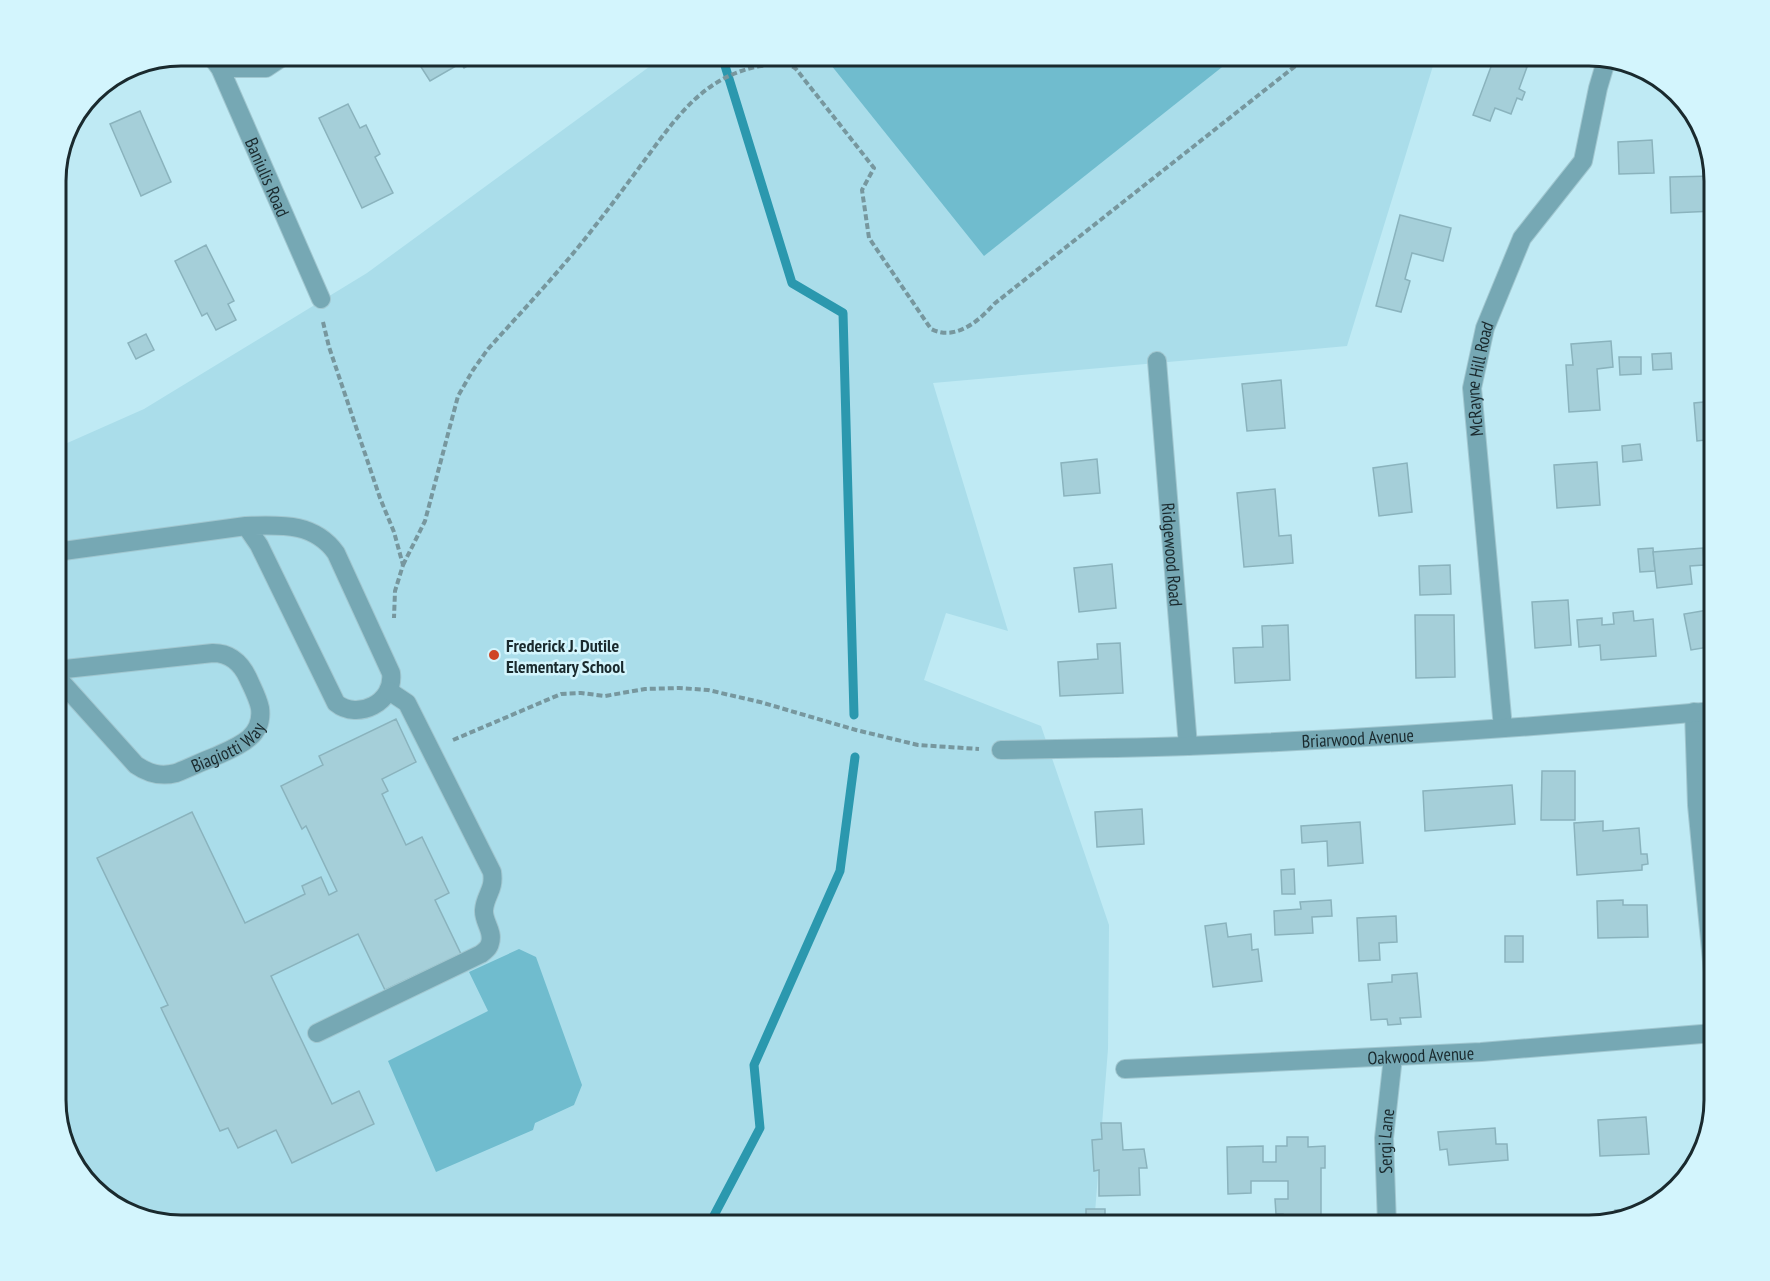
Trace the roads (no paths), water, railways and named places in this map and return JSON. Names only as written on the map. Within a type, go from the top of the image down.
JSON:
[{"type":"street","name":"Baniulis Road","points":[[217,66],[321,299]]},
{"type":"street","points":[[249,66],[266,68],[269,66]]},
{"type":"street","name":"McRayne Hill Road","points":[[1503,728],[1472,387],[1485,328],[1522,238],[1583,161],[1604,67]]},
{"type":"street","name":"Ridgewood Road","points":[[1157,361],[1188,746]]},
{"type":"street","points":[[66,551],[246,526],[270,525],[298,528],[318,535],[336,554],[391,673],[392,682],[389,691],[380,702],[361,710],[348,710],[336,703],[330,695],[259,544],[246,526]]},
{"type":"street","name":"Biagiotti Way","points":[[66,669],[213,652],[224,654],[237,662],[246,674],[259,703],[259,721],[253,734],[243,744],[176,773],[155,774],[136,765],[66,687]]},
{"type":"street","points":[[317,1033],[481,954],[490,944],[484,906],[494,884],[492,872],[407,703],[389,691]]},
{"type":"street","points":[[1694,712],[1697,805],[1704,878]]},
{"type":"street","name":"Briarwood Avenue","points":[[1001,750],[1188,746],[1503,728],[1704,712]]},
{"type":"street","name":"Oakwood Avenue","points":[[1125,1069],[1481,1052],[1704,1034]]},
{"type":"street","name":"Sergi Lane","points":[[1387,1215],[1384,1138],[1393,1057]]},
{"type":"waterway","points":[[725,66],[792,283],[843,313],[854,715]]},
{"type":"waterway","points":[[714,1215],[760,1128],[754,1065],[840,871],[855,757]]},
{"type":"place","name":"Frederick J. Dutile Elementary School","points":[[494,655]]}]
